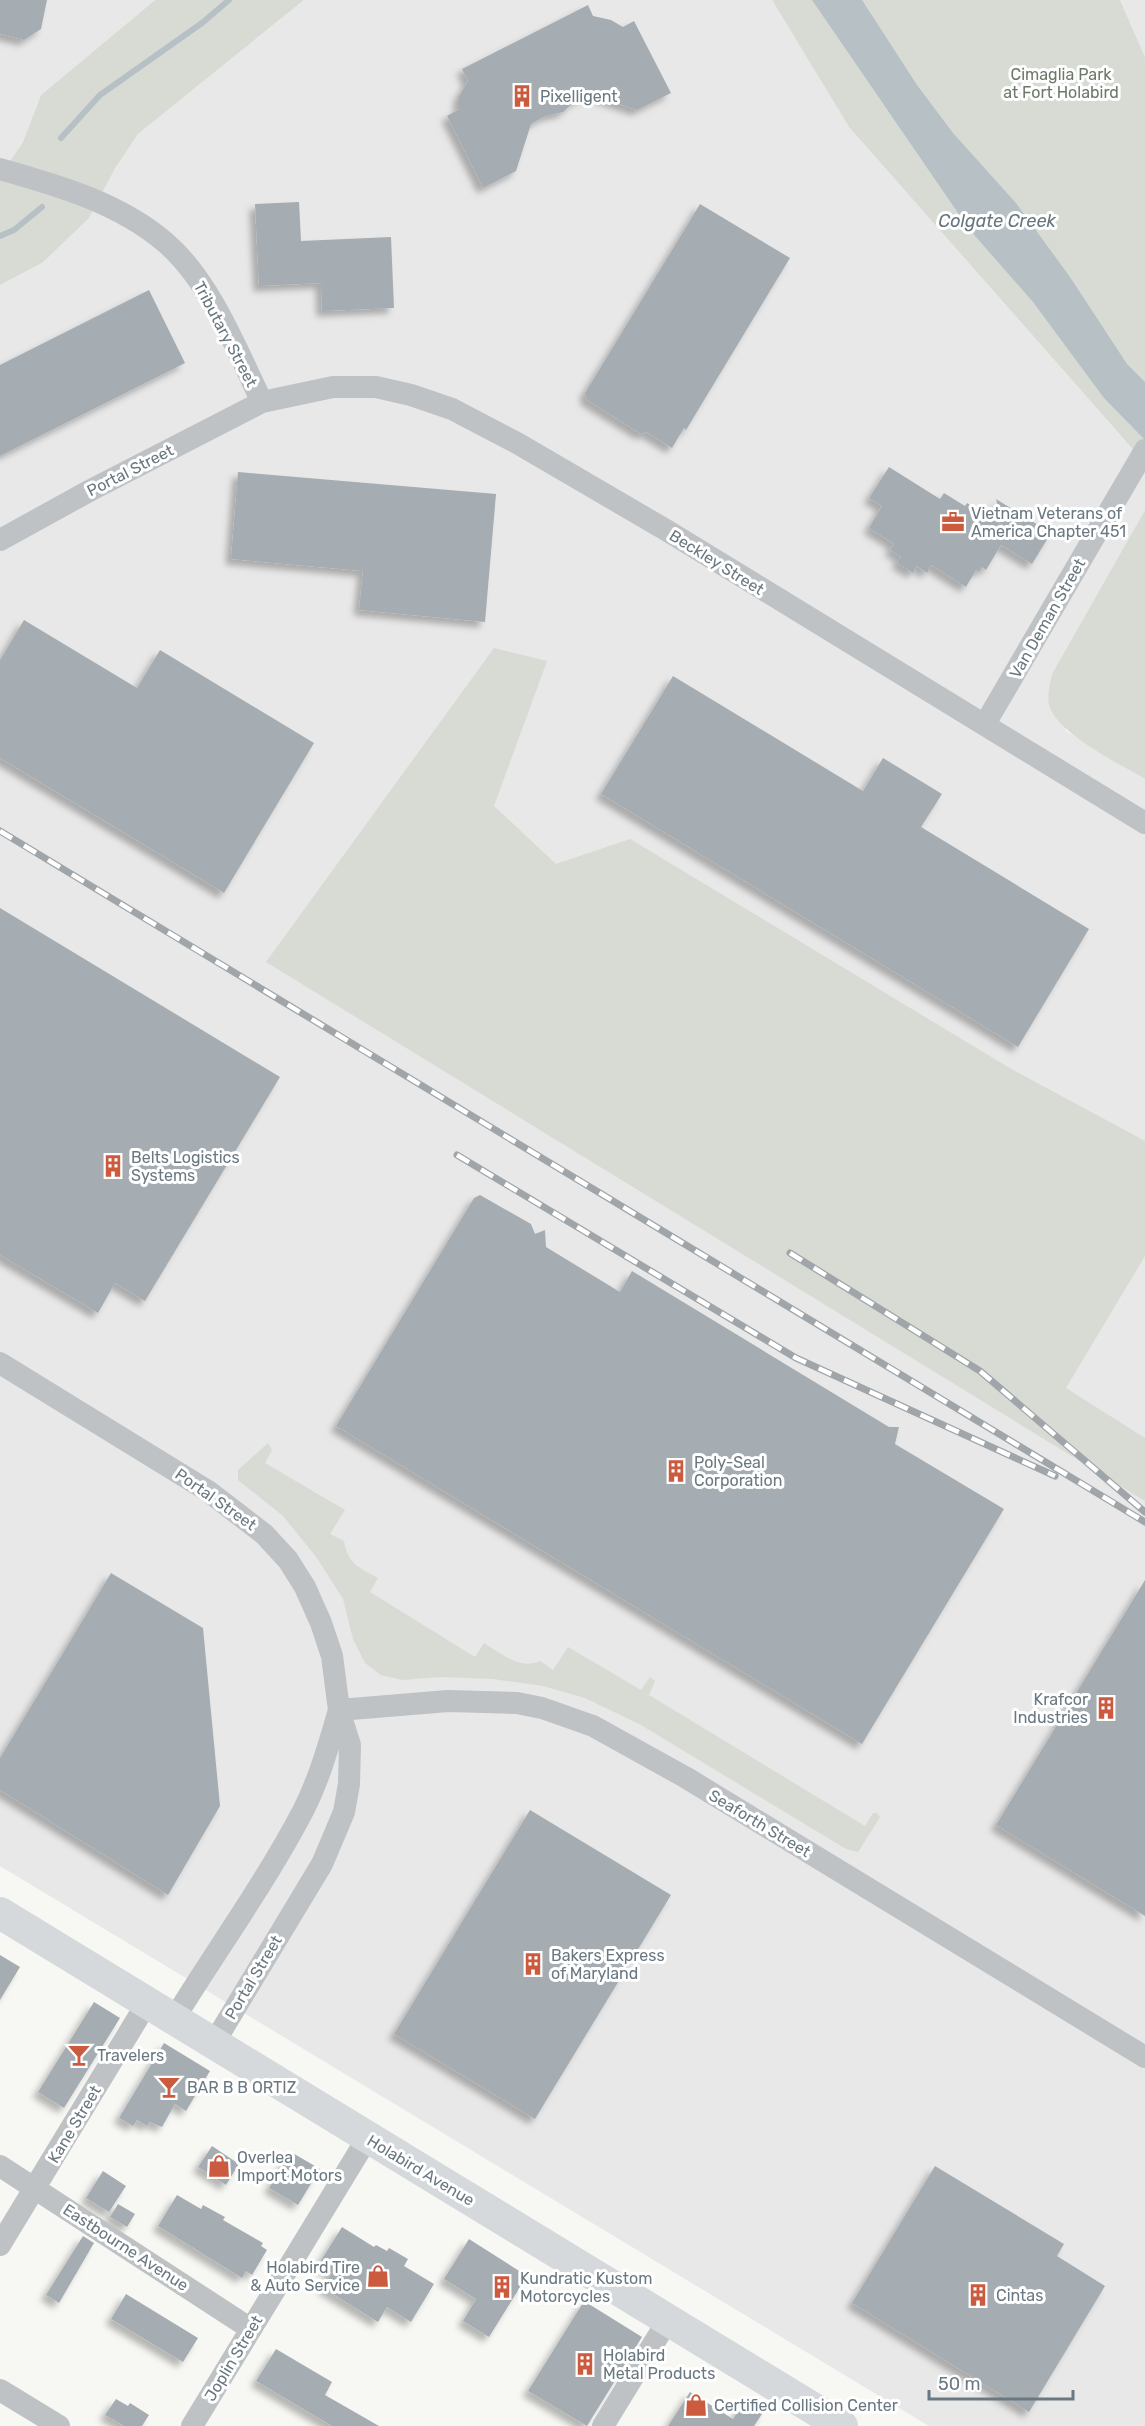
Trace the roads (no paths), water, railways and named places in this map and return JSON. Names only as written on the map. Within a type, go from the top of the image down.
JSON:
[{"type":"main road","name":"Holabird Avenue","points":[[0,1913],[842,2426]]},
{"type":"street","name":"Tributary Street","points":[[0,169],[85,195],[120,213],[166,243],[193,273],[205,292],[262,402]]},
{"type":"street","name":"Beckley Street","points":[[262,402],[333,387],[376,387],[411,395],[452,409],[517,443],[651,521],[1145,823]]},
{"type":"street","name":"Portal Street","points":[[0,540],[91,490],[262,402]]},
{"type":"street","name":"Van Deman Street","points":[[985,724],[1143,453]]},
{"type":"street","name":"Portal Street","points":[[0,1363],[208,1491],[264,1534],[288,1560],[305,1587],[332,1656],[339,1710],[350,1745],[349,1785],[344,1812],[322,1864],[214,2043]]},
{"type":"street","name":"Seaforth Street","points":[[339,1710],[448,1701],[517,1703],[542,1708],[593,1726],[685,1777],[1145,2057]]},
{"type":"street","name":"Portal Street","points":[[174,2019],[268,1870],[304,1808],[323,1765],[339,1710]]},
{"type":"street","name":"Kane Street","points":[[0,2245],[147,2002]]},
{"type":"street","name":"Joplin Street","points":[[192,2426],[368,2137]]},
{"type":"street","name":"Eastbourne Avenue","points":[[0,2166],[251,2329]]},
{"type":"street","points":[[603,2426],[668,2320]]},
{"type":"street","points":[[0,2390],[59,2426]]},
{"type":"water","name":"Colgate Creek","points":[[812,0],[862,0],[917,85],[953,133],[1016,203],[1070,277],[1127,364],[1145,382],[1145,440],[1104,398],[1033,302],[969,229]]},
{"type":"waterway","name":"Colgate Creek","points":[[61,138],[100,95],[202,23],[229,0]]},
{"type":"waterway","name":"Colgate Creek","points":[[0,236],[14,230],[42,207]]},
{"type":"railway","points":[[0,831],[1145,1522]]},
{"type":"railway","points":[[457,1155],[796,1358],[1055,1476]]},
{"type":"railway","points":[[790,1253],[980,1371],[1145,1512]]},
{"type":"place","name":"Pixelligent","points":[[522,96]]},
{"type":"place","name":"Vietnam Veterans of America Chapter 451","points":[[953,522]]},
{"type":"place","name":"Belts Logistics Systems","points":[[113,1166]]},
{"type":"place","name":"Poly-Seal Corporation","points":[[676,1471]]},
{"type":"place","name":"Krafcor Industries","points":[[1106,1708]]},
{"type":"place","name":"Bakers Express of Maryland","points":[[533,1964]]},
{"type":"place","name":"Travelers","points":[[79,2055]]},
{"type":"place","name":"BAR B B ORTIZ","points":[[169,2087]]},
{"type":"place","name":"Overlea Import Motors","points":[[219,2166]]},
{"type":"place","name":"Holabird Tire & Auto Service","points":[[378,2276]]},
{"type":"place","name":"Kundratic Kustom Motorcycles","points":[[502,2287]]},
{"type":"place","name":"Cintas","points":[[978,2295]]},
{"type":"place","name":"Holabird Metal Products","points":[[585,2364]]},
{"type":"place","name":"Certified Collision Center","points":[[696,2405]]},
{"type":"park label","name":"Cimaglia Park at Fort Holabird","points":[[1061,83]]}]
